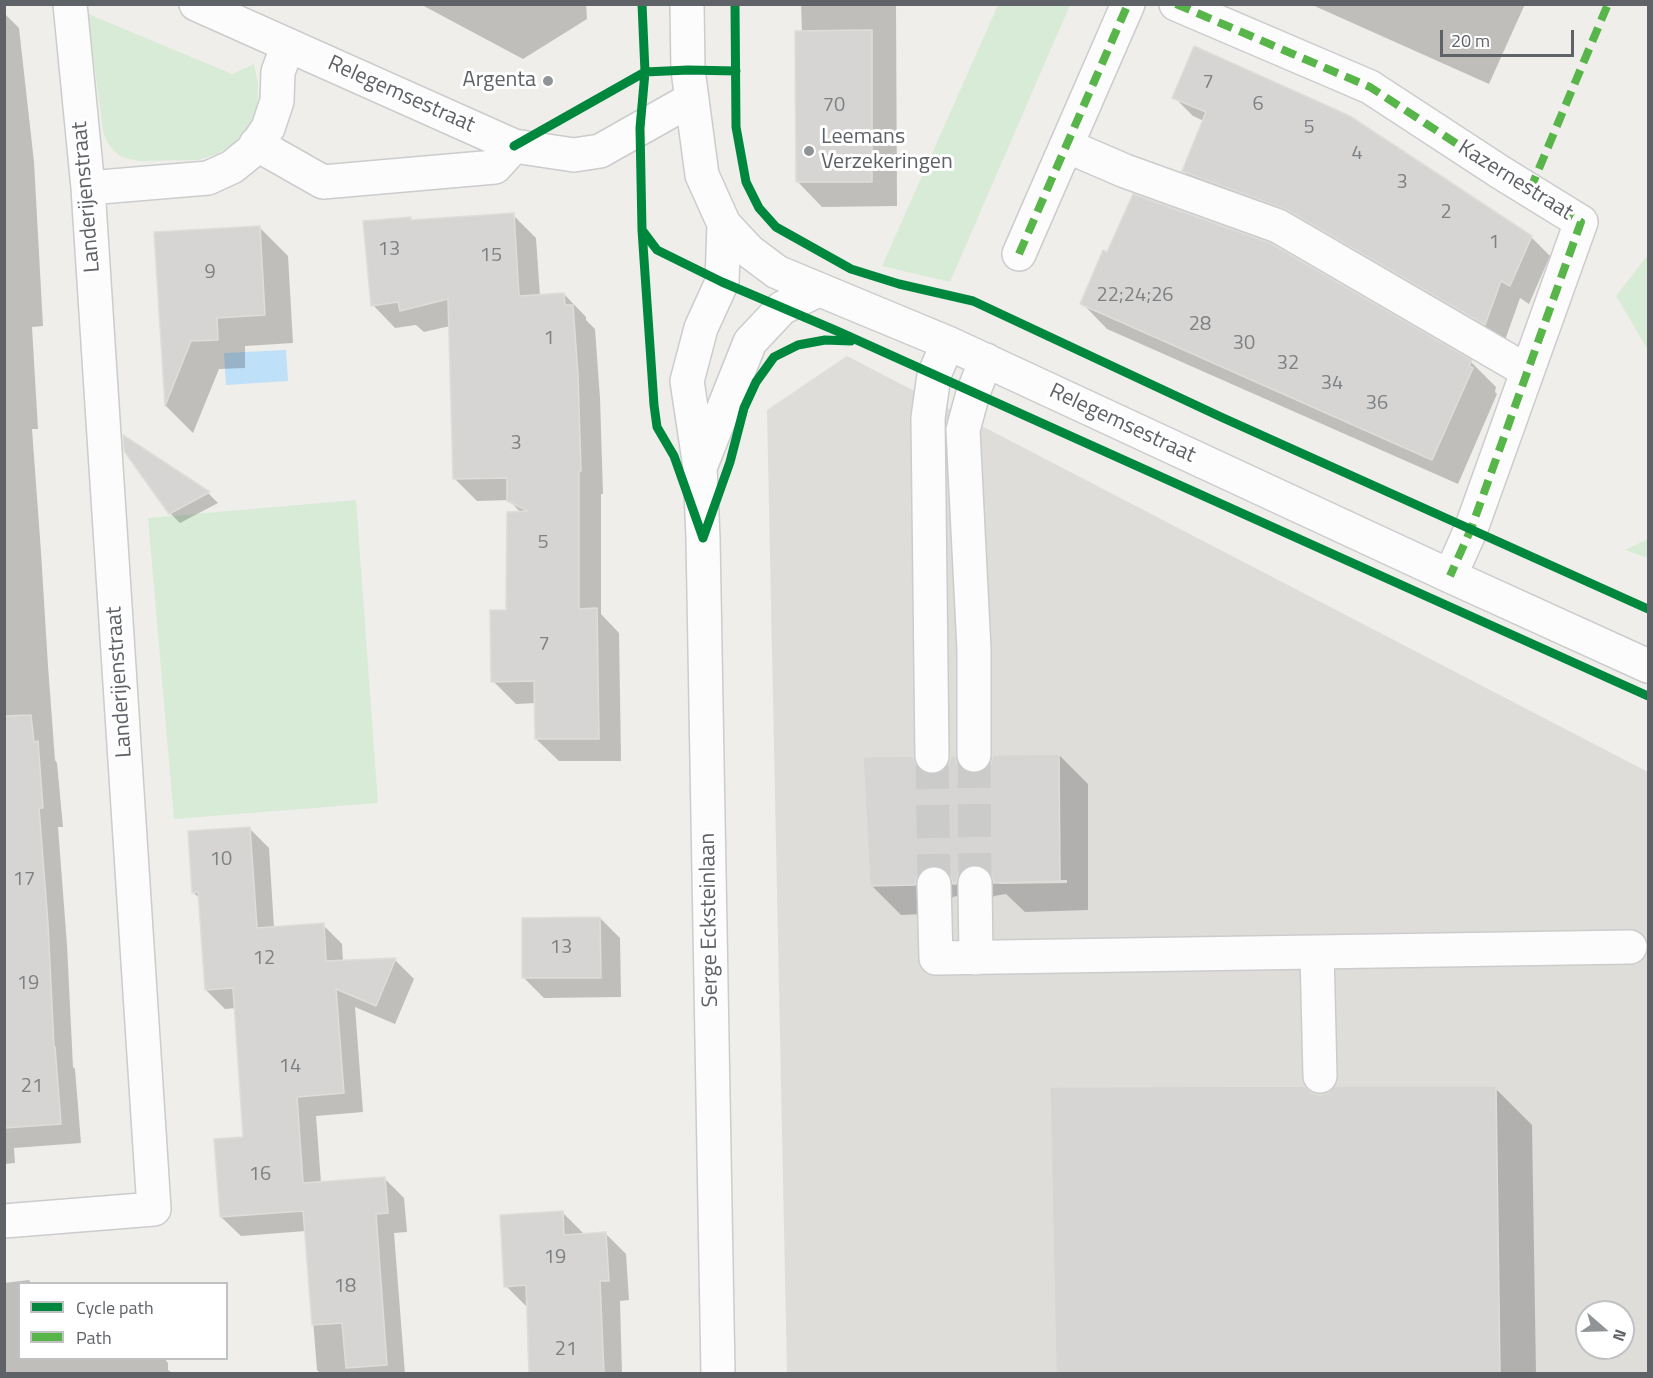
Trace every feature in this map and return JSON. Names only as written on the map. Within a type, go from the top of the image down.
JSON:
[{"type":"street","name":"Landerijenstraat","points":[[4,1221],[154,1209],[88,188],[70,4]]},
{"type":"street","name":"Relegemsestraat","points":[[196,4],[514,146],[574,155],[600,151],[690,84],[702,175],[724,224],[749,251],[777,272],[986,360],[1449,576],[1648,666]]},
{"type":"street","points":[[687,4],[690,84]]},
{"type":"street","points":[[1019,254],[1128,4]]},
{"type":"street","name":"Kazernestraat","points":[[1176,4],[1370,87],[1581,222],[1471,529],[1449,576]]},
{"type":"street","points":[[88,188],[208,178],[232,167],[253,150],[268,128],[277,101],[278,72],[288,45]]},
{"type":"street","name":"Relegemsestraat","points":[[256,144],[323,182],[495,167],[514,146]]},
{"type":"street","points":[[1067,146],[1125,171],[1278,226],[1527,370]]},
{"type":"street","name":"Serge Ecksteinlaan","points":[[718,1374],[703,538],[700,467],[687,381],[701,328],[722,282],[724,224]]},
{"type":"street","name":"Serge Ecksteinlaan","points":[[700,467],[750,342],[782,308],[818,290]]},
{"type":"street","points":[[932,756],[928,418],[934,375],[948,343]]},
{"type":"street","points":[[975,755],[974,649],[963,430],[973,393],[986,360]]},
{"type":"street","points":[[975,883],[976,958]]},
{"type":"street","points":[[934,884],[936,958],[1630,947]]},
{"type":"street","points":[[1317,952],[1320,1076]]},
{"type":"shaded area","points":[[847,356],[1648,772],[1648,1373],[787,1373],[767,410]]},
{"type":"green space","points":[[998,5],[1070,5],[950,282],[882,266]]},
{"type":"green space","points":[[88,14],[232,74],[254,64],[258,85],[257,108],[248,127],[234,143],[217,154],[198,160],[139,161],[122,157],[107,142],[103,131]]},
{"type":"green space","points":[[1648,255],[1648,350],[1616,296]]},
{"type":"green space","points":[[356,500],[378,803],[174,819],[148,518]]},
{"type":"green space","points":[[1648,539],[1648,558],[1625,550]]},
{"type":"water","points":[[286,350],[288,381],[226,385],[224,353]]},
{"type":"building","points":[[872,30],[872,182],[796,182],[795,31]]},
{"type":"building","points":[[1194,46],[1350,116],[1532,236],[1510,286],[1501,281],[1485,325],[1287,210],[1182,171],[1206,112],[1172,98]]},
{"type":"building","points":[[1133,194],[1270,243],[1472,360],[1469,366],[1473,368],[1432,460],[1080,304],[1103,250],[1107,252]]},
{"type":"building","points":[[514,213],[519,296],[564,293],[565,305],[573,305],[581,471],[579,471],[579,609],[597,608],[599,739],[535,739],[534,681],[491,682],[490,610],[506,610],[507,512],[528,511],[507,501],[507,478],[453,479],[448,299],[400,311],[398,302],[371,306],[363,221]]},
{"type":"building","points":[[260,226],[265,315],[217,318],[218,340],[191,341],[165,406],[154,232]]},
{"type":"building","points":[[123,435],[210,492],[169,514],[124,451]]},
{"type":"building","points":[[31,715],[34,742],[38,741],[43,808],[39,808],[61,1124],[4,1128],[4,716]]},
{"type":"building","points":[[1059,754],[1060,881],[994,883],[985,867],[974,864],[965,867],[958,874],[956,884],[953,884],[950,874],[942,867],[934,865],[924,868],[917,876],[915,885],[870,886],[863,757],[913,756],[922,772],[933,775],[942,772],[948,766],[951,756],[955,756],[964,771],[975,774],[990,765],[993,755]]},
{"type":"building","points":[[250,827],[257,928],[324,923],[326,961],[396,958],[376,1006],[336,989],[344,1093],[297,1097],[303,1183],[385,1177],[388,1213],[376,1214],[387,1365],[346,1368],[342,1323],[312,1325],[303,1211],[220,1217],[214,1139],[243,1137],[233,988],[205,990],[198,892],[192,893],[188,831]]},
{"type":"building","points":[[600,917],[601,978],[522,978],[522,918]]},
{"type":"building","points":[[1305,1086],[1312,1093],[1320,1095],[1329,1092],[1335,1086],[1496,1086],[1500,1374],[1056,1374],[1050,1087]]},
{"type":"building","points":[[563,1211],[564,1235],[606,1232],[609,1281],[600,1281],[604,1374],[529,1374],[526,1285],[504,1287],[500,1215]]},
{"type":"tunnel","points":[[974,755],[975,883]]},
{"type":"tunnel","points":[[932,756],[934,884]]},
{"type":"marked path","points":[[1019,254],[1128,4]]},
{"type":"marked path","points":[[1176,4],[1370,87],[1581,222],[1471,529],[1450,576]]},
{"type":"marked path","points":[[1530,190],[1608,4]]},
{"type":"cycle path","points":[[642,4],[645,72],[640,128],[642,230],[657,250],[722,282],[837,331],[1648,696]]},
{"type":"cycle path","points":[[735,4],[736,127],[746,182],[759,208],[776,227],[851,269],[899,284],[973,301],[1221,417],[1648,609]]},
{"type":"cycle path","points":[[514,146],[645,72],[736,71]]},
{"type":"cycle path","points":[[642,230],[657,427],[674,456],[703,538]]},
{"type":"cycle path","points":[[703,538],[730,462],[744,408],[756,382],[774,357],[798,345],[825,340],[851,341]]},
{"type":"place","name":"Argenta","points":[[548,81]]},
{"type":"place","name":"Leemans Verzekeringen","points":[[809,151]]}]
